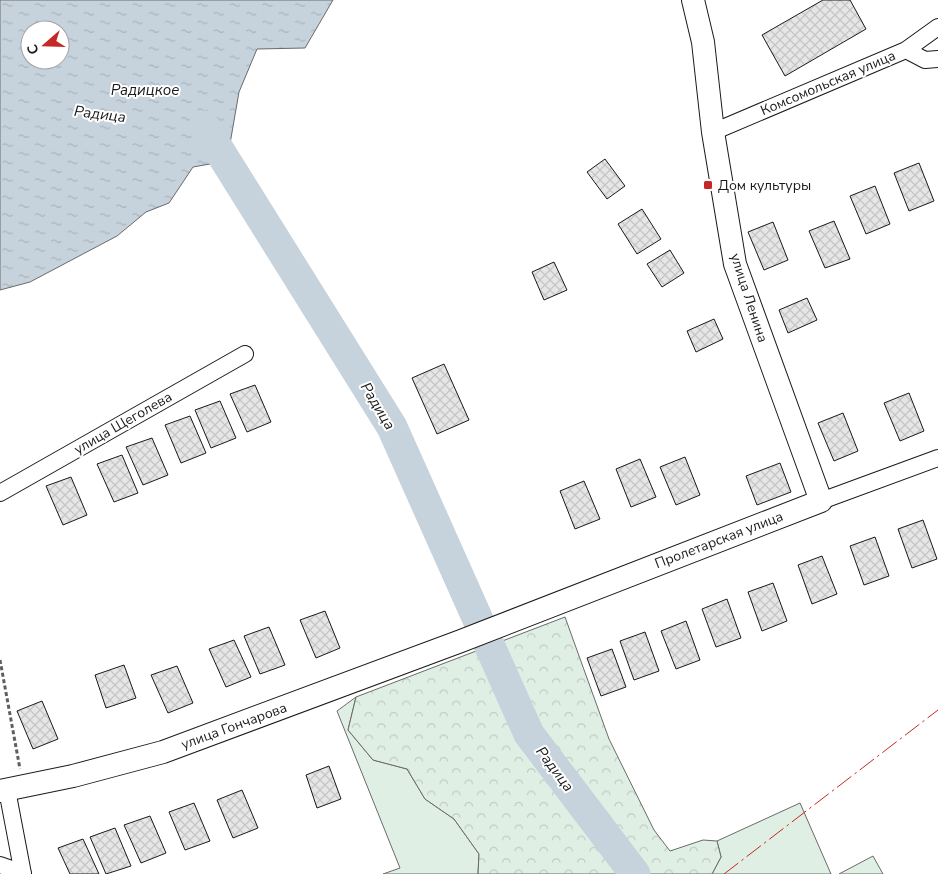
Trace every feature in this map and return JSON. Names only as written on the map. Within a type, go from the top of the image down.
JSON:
[{"type":"street","name":"улица Ленина","points":[[693,0],[704,42],[713,132],[735,264],[821,501]]},
{"type":"street","name":"Комсомольская улица","points":[[713,132],[906,50],[938,27]]},
{"type":"street","points":[[906,50],[925,60],[938,59]]},
{"type":"street","name":"улица Щеголева","points":[[0,493],[245,354]]},
{"type":"street","name":"Пролетарская улица","points":[[461,641],[821,501],[938,458]]},
{"type":"street","name":"улица Гончарова","points":[[10,789],[73,776],[163,752],[461,641]]},
{"type":"street","points":[[10,789],[23,874]]},
{"type":"street","points":[[0,865],[23,874]]},
{"type":"path","points":[[0,660],[10,789]]},
{"type":"green space","points":[[565,617],[609,739],[654,830],[670,851],[703,840],[717,841],[721,857],[712,874],[478,874],[479,854],[454,819],[425,799],[407,769],[373,760],[348,730],[356,697]]},
{"type":"green space","points":[[356,697],[348,730],[373,760],[407,769],[425,799],[454,819],[479,854],[478,874],[383,874],[400,868],[337,711]]},
{"type":"green space","points":[[800,803],[831,874],[712,874],[721,857],[717,841]]},
{"type":"green space","points":[[873,856],[883,874],[839,874]]},
{"type":"water","name":"Радицкое","points":[[0,0],[333,0],[305,48],[257,49],[239,92],[227,161],[193,167],[169,203],[146,212],[117,236],[30,282],[0,290]]},
{"type":"building","points":[[823,0],[850,0],[866,29],[785,76],[762,35]]},
{"type":"building","points":[[605,159],[625,186],[607,199],[587,172]]},
{"type":"building","points":[[919,163],[934,201],[909,211],[894,173]]},
{"type":"building","points":[[875,186],[890,224],[866,234],[850,196]]},
{"type":"building","points":[[642,209],[661,239],[637,254],[618,224]]},
{"type":"building","points":[[834,221],[850,259],[825,268],[809,231]]},
{"type":"building","points":[[773,222],[788,260],[764,270],[748,232]]},
{"type":"building","points":[[670,250],[684,273],[662,287],[647,264]]},
{"type":"building","points":[[554,262],[567,290],[544,300],[532,272]]},
{"type":"building","points":[[807,298],[817,320],[788,333],[779,310]]},
{"type":"building","points":[[714,319],[723,339],[696,352],[687,331]]},
{"type":"building","points":[[444,364],[469,420],[437,434],[412,378]]},
{"type":"building","points":[[255,385],[271,422],[247,432],[230,394]]},
{"type":"building","points":[[909,393],[924,431],[900,441],[884,403]]},
{"type":"building","points":[[220,401],[236,438],[211,448],[195,410]]},
{"type":"building","points":[[843,413],[858,451],[834,461],[818,423]]},
{"type":"building","points":[[190,416],[206,453],[181,463],[165,425]]},
{"type":"building","points":[[152,438],[168,475],[143,485],[126,447]]},
{"type":"building","points":[[122,455],[138,493],[114,502],[97,464]]},
{"type":"building","points":[[685,457],[700,495],[676,505],[660,467]]},
{"type":"building","points":[[640,459],[656,497],[631,507],[616,469]]},
{"type":"building","points":[[780,463],[791,492],[757,505],[746,476]]},
{"type":"building","points":[[71,477],[87,515],[63,525],[46,486]]},
{"type":"building","points":[[584,481],[600,519],[575,529],[560,491]]},
{"type":"building","points":[[923,520],[937,559],[912,568],[898,529]]},
{"type":"building","points":[[875,537],[889,576],[864,585],[850,546]]},
{"type":"building","points":[[822,556],[837,594],[812,604],[798,565]]},
{"type":"building","points":[[773,583],[787,621],[762,631],[748,592]]},
{"type":"building","points":[[727,599],[741,638],[716,647],[702,609]]},
{"type":"building","points":[[325,611],[340,648],[316,658],[300,620]]},
{"type":"building","points":[[686,621],[700,660],[676,669],[661,631]]},
{"type":"building","points":[[269,627],[285,665],[260,674],[244,636]]},
{"type":"building","points":[[645,632],[659,671],[634,680],[620,641]]},
{"type":"building","points":[[234,640],[251,677],[226,687],[209,649]]},
{"type":"building","points":[[612,649],[626,687],[601,696],[587,658]]},
{"type":"building","points":[[124,665],[136,698],[106,708],[95,675]]},
{"type":"building","points":[[177,666],[193,703],[168,713],[151,675]]},
{"type":"building","points":[[42,701],[58,739],[33,749],[17,711]]},
{"type":"building","points":[[329,766],[341,799],[317,808],[306,775]]},
{"type":"building","points":[[242,790],[258,828],[233,838],[217,800]]},
{"type":"building","points":[[194,803],[210,841],[185,850],[169,812]]},
{"type":"building","points":[[150,816],[166,853],[141,863],[124,825]]},
{"type":"building","points":[[115,828],[131,866],[106,874],[90,837]]},
{"type":"building","points":[[83,839],[99,874],[70,874],[58,848]]},
{"type":"waterway","name":"Радица","points":[[204,126],[392,427],[529,734],[635,874]]},
{"type":"power","points":[[724,874],[938,710]]},
{"type":"place","name":"Дом культуры","points":[[708,185]]}]
